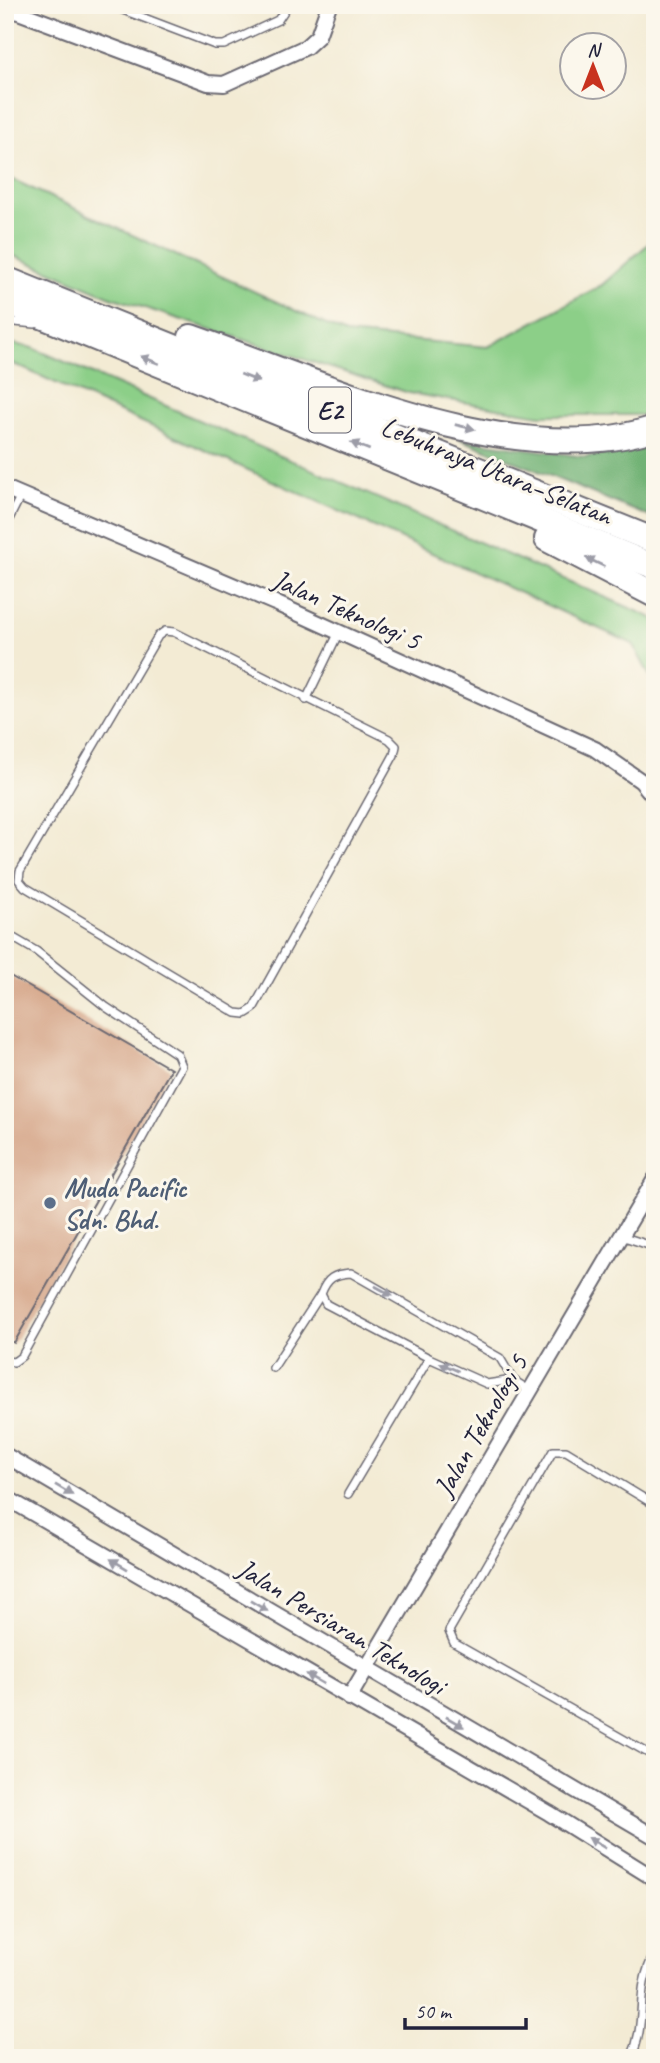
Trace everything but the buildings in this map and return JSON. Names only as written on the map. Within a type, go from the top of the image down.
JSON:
[{"type":"highway","points":[[5,276],[55,286],[417,416],[511,437],[574,440],[629,436],[655,428]]},
{"type":"highway","name":"Lebuhraya Utara–Selatan","points":[[5,276],[655,541]]},
{"type":"highway","name":"Lebuhraya Utara–Selatan","points":[[5,301],[655,567]]},
{"type":"highway","points":[[424,472],[494,513],[655,595]]},
{"type":"street","points":[[5,7],[208,83],[224,84],[306,47],[318,36],[329,5]]},
{"type":"street","name":"Jalan Teknologi 5","points":[[5,488],[338,632],[595,749],[640,781],[655,799]]},
{"type":"street","name":"Jalan Teknologi 5","points":[[349,1698],[655,1179]]},
{"type":"street","name":"Jalan Persiaran Teknologi","points":[[5,1455],[654,1836]]},
{"type":"street","name":"Jalan Persiaran Teknologi","points":[[5,1496],[549,1813],[655,1879]]},
{"type":"lane","points":[[110,5],[215,45],[224,45],[278,20],[288,5]]},
{"type":"lane","points":[[5,321],[64,325]]},
{"type":"lane","points":[[5,527],[21,495]]},
{"type":"lane","points":[[174,632],[306,700],[389,739],[396,751],[250,1012],[236,1013],[21,884],[20,871],[161,633],[174,632]]},
{"type":"lane","points":[[306,700],[338,632]]},
{"type":"lane","points":[[5,933],[36,951],[106,1006],[177,1054],[182,1066],[22,1356],[14,1362],[5,1361]]},
{"type":"lane","points":[[621,1236],[655,1247]]},
{"type":"lane","points":[[273,1368],[321,1294],[325,1283],[336,1274],[351,1273],[500,1358],[513,1380],[529,1390]]},
{"type":"lane","points":[[321,1294],[326,1304],[429,1358],[487,1384],[513,1380]]},
{"type":"lane","points":[[348,1494],[429,1358]]},
{"type":"lane","points":[[655,1505],[566,1451],[553,1451],[449,1631],[454,1643],[655,1758]]},
{"type":"lane","points":[[631,2058],[642,2024],[641,1982],[655,1953]]},
{"type":"green space","points":[[5,176],[346,334],[488,347],[602,285],[655,238],[655,410],[646,415],[540,415],[409,393],[111,297],[5,252]]},
{"type":"green space","points":[[5,342],[33,348],[655,619],[655,686],[633,644],[5,360]]},
{"type":"green space","points":[[460,439],[585,457],[655,447],[655,519]]},
{"type":"place","name":"Muda Pacific Sdn. Bhd.","points":[[50,1203]]}]
